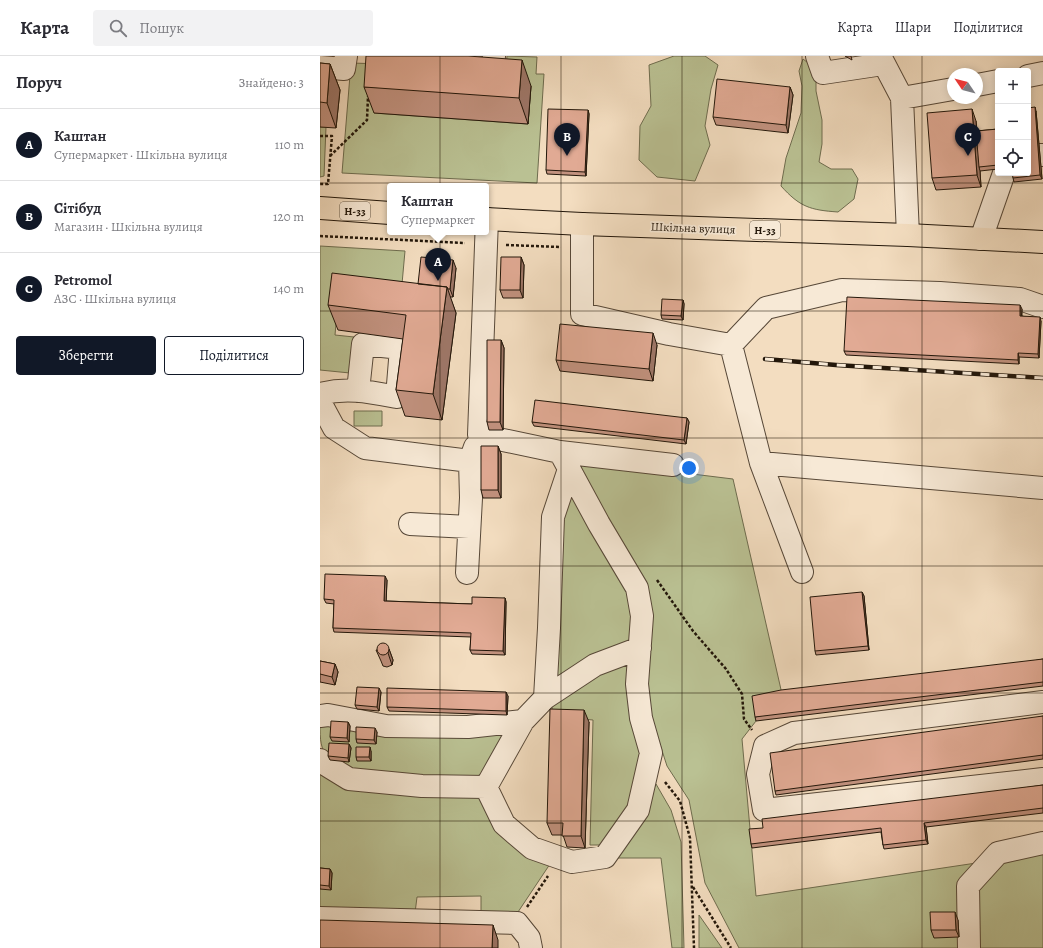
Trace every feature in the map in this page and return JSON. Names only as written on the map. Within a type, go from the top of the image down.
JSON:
[{"type":"main road","name":"Н-33","points":[[320,208],[387,213]]},
{"type":"main road","name":"Шкільна вулиця","points":[[489,219],[582,224],[908,235],[1043,242]]},
{"type":"lane","points":[[320,67],[344,69],[346,56]]},
{"type":"lane","points":[[428,56],[427,63],[493,69],[494,56]]},
{"type":"lane","points":[[817,56],[823,73],[882,60],[902,98],[908,235]]},
{"type":"lane","points":[[1031,75],[1043,73]]},
{"type":"lane","points":[[983,84],[995,82]]},
{"type":"lane","points":[[902,98],[947,90]]},
{"type":"lane","points":[[980,239],[1003,176]]},
{"type":"lane","points":[[582,224],[582,314],[669,334],[731,345]]},
{"type":"lane","points":[[466,573],[469,527],[470,461],[479,435],[486,235]]},
{"type":"lane","points":[[731,345],[766,308],[842,290],[940,293],[1020,299],[1043,307]]},
{"type":"lane","points":[[731,345],[761,463],[802,572]]},
{"type":"lane","points":[[320,394],[335,390],[358,390]]},
{"type":"lane","points":[[320,402],[334,428],[365,448],[470,461]]},
{"type":"lane","points":[[479,435],[565,461],[673,465]]},
{"type":"lane","points":[[486,787],[504,824],[532,848],[559,859],[572,862],[606,857],[638,810],[651,753],[641,718],[637,684],[642,616],[637,588],[565,461]]},
{"type":"lane","points":[[545,698],[553,517],[565,461]]},
{"type":"lane","points":[[761,463],[1043,488]]},
{"type":"lane","points":[[410,524],[469,527]]},
{"type":"lane","points":[[486,787],[523,721],[545,698],[595,665],[640,648]]},
{"type":"lane","points":[[1043,702],[794,733],[765,746],[758,774],[764,810],[1043,779]]},
{"type":"lane","points":[[320,716],[328,715],[386,726],[468,727],[523,721]]},
{"type":"lane","points":[[320,760],[323,764],[349,779],[422,786],[486,787]]},
{"type":"lane","points":[[969,948],[968,886],[998,853],[1043,843]]},
{"type":"lane","points":[[320,918],[517,923],[530,938],[531,948]]},
{"type":"path","points":[[330,156],[367,120],[369,91]]},
{"type":"path","points":[[320,136],[332,136],[328,184],[320,184]]},
{"type":"path","points":[[320,236],[582,248]]},
{"type":"path","points":[[654,575],[693,631],[730,676],[742,694],[744,719],[765,746]]},
{"type":"path","points":[[651,753],[662,778],[680,801],[690,838],[693,886],[694,948]]},
{"type":"path","points":[[517,923],[559,859]]},
{"type":"path","points":[[693,886],[730,948]]},
{"type":"green space","points":[[507,56],[537,57],[536,74],[544,74],[537,183],[342,173],[351,63],[384,64],[374,113],[528,124],[531,86],[505,84]]},
{"type":"green space","points":[[674,56],[705,56],[718,65],[711,89],[705,126],[710,145],[695,181],[657,177],[639,160],[640,126],[651,106],[649,65]]},
{"type":"green space","points":[[803,59],[816,69],[816,91],[822,120],[822,144],[819,162],[831,169],[852,169],[858,179],[854,199],[838,212],[820,210],[806,206],[794,199],[781,186],[786,158],[801,113],[802,86],[799,71]]},
{"type":"green space","points":[[320,127],[326,127],[324,176],[320,177]]},
{"type":"green space","points":[[320,246],[405,251],[401,295],[339,289],[335,335],[354,337],[350,373],[320,370]]},
{"type":"green space","points":[[354,411],[382,411],[382,426],[354,426]]},
{"type":"green space","points":[[576,464],[676,472],[733,479],[782,694],[754,700],[756,721],[742,739],[756,896],[1043,853],[1043,948],[739,948],[705,883],[689,800],[667,766],[656,732],[647,697],[636,565]]},
{"type":"green space","points":[[573,493],[631,598],[641,760],[631,798],[617,829],[603,845],[590,845],[593,720],[560,717],[552,711],[559,525],[566,494]]},
{"type":"green space","points":[[320,724],[506,730],[483,774],[462,779],[450,779],[393,775],[354,769],[339,765],[330,760],[322,748]]},
{"type":"green space","points":[[320,768],[478,795],[550,864],[516,915],[481,915],[481,896],[417,897],[415,913],[320,912]]},
{"type":"green space","points":[[656,784],[671,810],[681,842],[684,948],[672,948],[661,858],[615,858],[636,831]]},
{"type":"green space","points":[[699,915],[722,948],[699,948]]},
{"type":"building","points":[[366,56],[468,56],[522,60],[519,98],[364,87]]},
{"type":"building","points":[[320,63],[330,64],[327,103],[320,102]]},
{"type":"building","points":[[717,79],[790,87],[786,125],[713,117]]},
{"type":"building","points":[[1035,107],[1040,175],[1031,176],[1031,140],[1031,108]]},
{"type":"building","points":[[548,109],[588,110],[585,172],[546,170]]},
{"type":"building","points":[[972,109],[977,175],[932,178],[927,113]]},
{"type":"building","points":[[995,129],[995,165],[979,167],[976,131]]},
{"type":"building","points":[[1013,176],[1031,176],[1013,178]]},
{"type":"building","points":[[421,257],[453,260],[450,289],[447,287],[418,284]]},
{"type":"building","points":[[501,257],[521,257],[520,290],[500,290]]},
{"type":"building","points":[[332,273],[447,287],[433,394],[396,390],[406,315],[328,305]]},
{"type":"building","points":[[847,297],[1020,305],[1020,316],[1040,317],[1038,354],[1018,353],[1018,360],[844,351]]},
{"type":"building","points":[[662,299],[683,300],[681,316],[661,315]]},
{"type":"building","points":[[560,324],[653,333],[649,369],[556,360]]},
{"type":"building","points":[[487,340],[501,340],[500,422],[487,422]]},
{"type":"building","points":[[535,400],[687,418],[684,440],[532,422]]},
{"type":"building","points":[[481,446],[498,446],[498,490],[481,490]]},
{"type":"building","points":[[325,574],[385,576],[384,601],[472,604],[472,597],[505,598],[503,651],[470,650],[471,633],[333,628],[334,600],[324,599]]},
{"type":"building","points":[[862,592],[868,646],[815,651],[810,597]]},
{"type":"building","points":[[381,643],[385,643],[389,649],[385,655],[381,655],[377,651],[377,647]]},
{"type":"building","points":[[1043,659],[1043,682],[755,717],[752,696],[781,690]]},
{"type":"building","points":[[320,661],[335,664],[332,677],[320,674]]},
{"type":"building","points":[[357,687],[379,688],[377,707],[355,705]]},
{"type":"building","points":[[387,688],[506,692],[506,711],[387,707]]},
{"type":"building","points":[[550,709],[584,710],[581,836],[562,836],[563,823],[547,823]]},
{"type":"building","points":[[1043,716],[1043,755],[775,791],[770,753]]},
{"type":"building","points":[[331,721],[348,722],[347,738],[330,737]]},
{"type":"building","points":[[356,727],[375,728],[374,740],[356,739]]},
{"type":"building","points":[[329,743],[349,744],[348,758],[328,756]]},
{"type":"building","points":[[356,747],[370,747],[369,757],[356,757]]},
{"type":"building","points":[[1043,785],[1043,808],[924,823],[926,840],[883,845],[881,828],[751,844],[749,829],[763,828],[762,819]]},
{"type":"building","points":[[320,868],[330,869],[329,886],[320,885]]},
{"type":"building","points":[[930,912],[955,912],[956,930],[931,930]]},
{"type":"building","points":[[320,920],[493,925],[492,948],[320,948]]},
{"type":"railway","points":[[765,359],[1043,378]]},
{"type":"place","name":"Сітібуд","points":[[567,156]]},
{"type":"place","name":"Petromol","points":[[968,156]]},
{"type":"place","name":"Каштан","points":[[438,281]]}]
